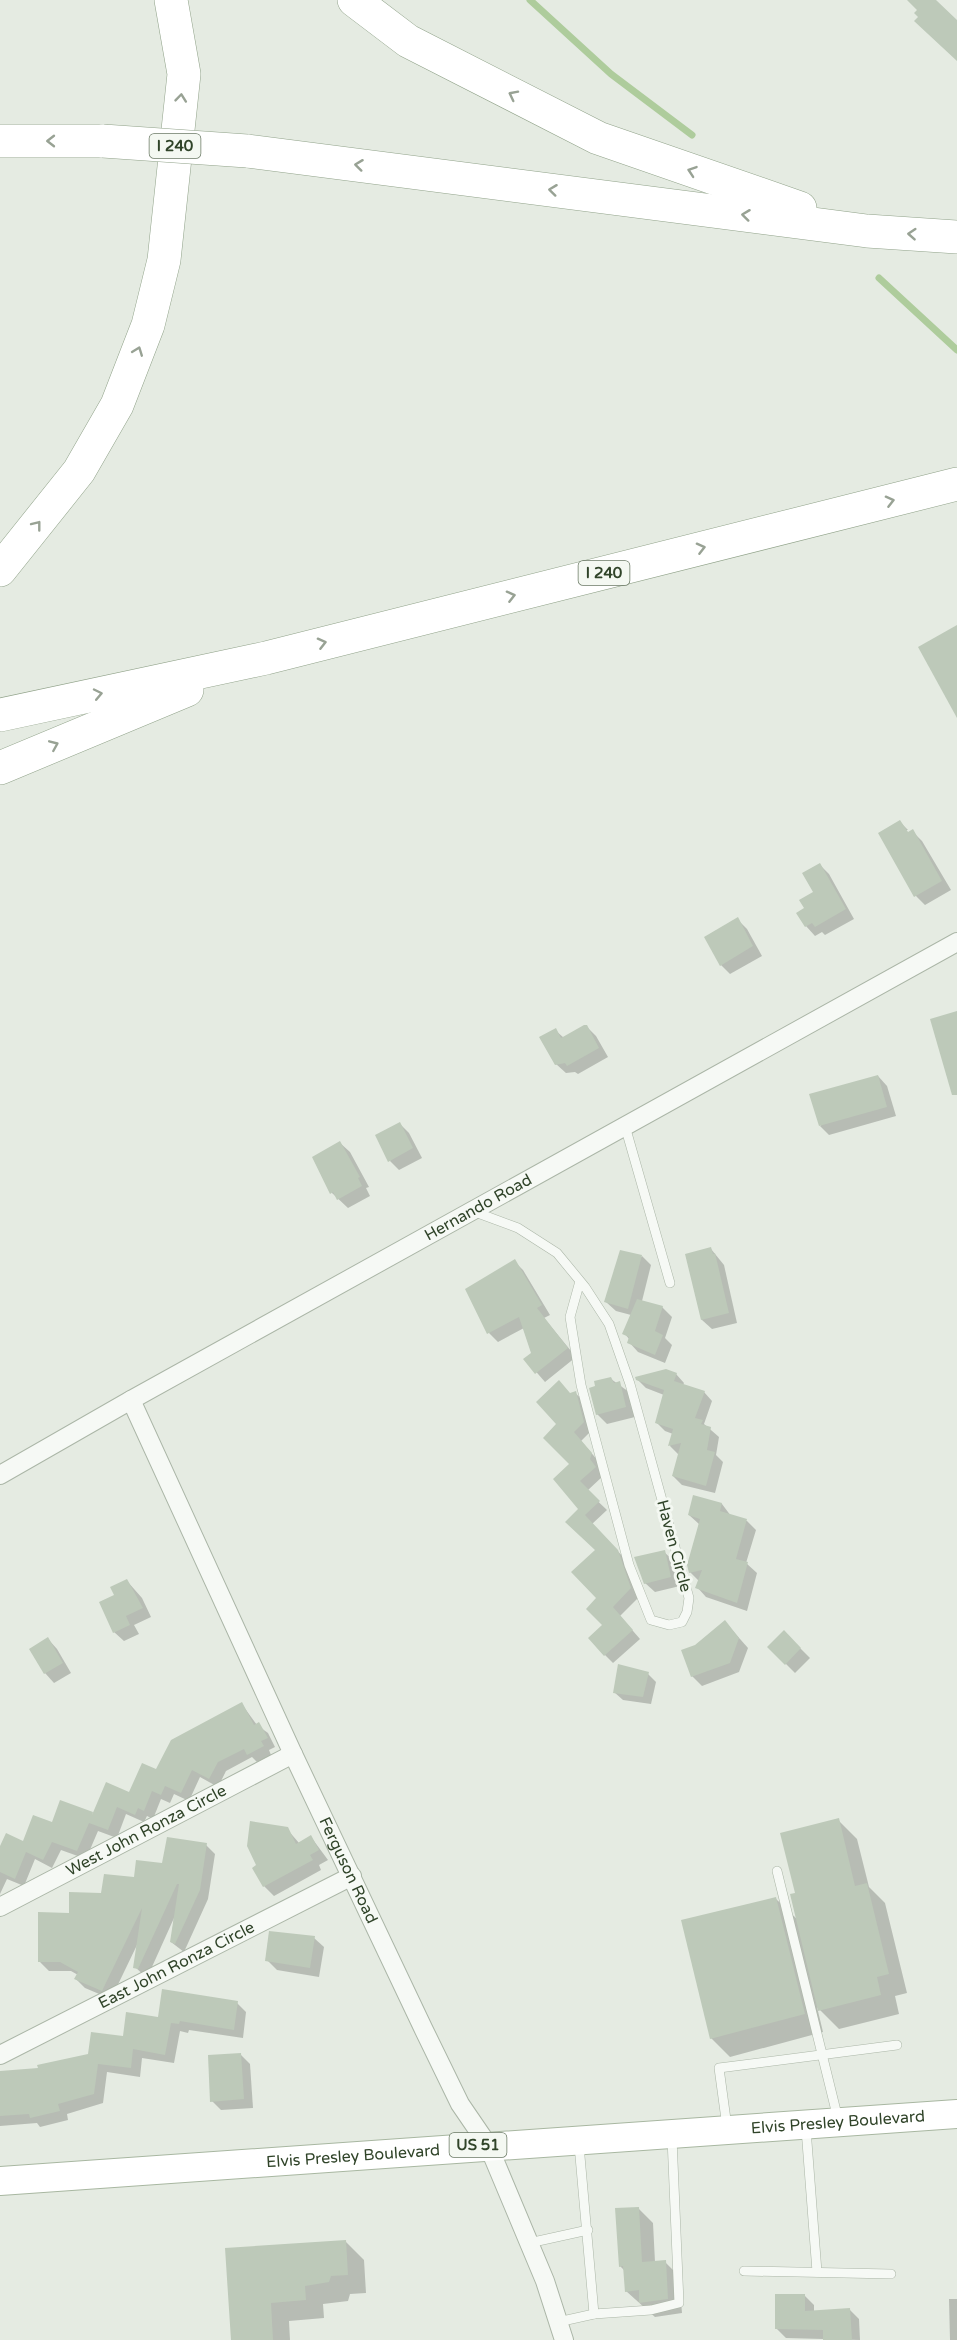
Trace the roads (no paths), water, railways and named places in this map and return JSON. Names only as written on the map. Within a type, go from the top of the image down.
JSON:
[{"type":"highway","points":[[0,570],[79,471],[117,405],[148,325],[164,260],[183,74],[171,0]]},
{"type":"highway","points":[[354,0],[408,41],[598,138],[867,231]]},
{"type":"highway","name":"I 240","points":[[0,141],[103,141],[247,151],[867,231],[957,237]]},
{"type":"highway","name":"I 240","points":[[266,658],[952,486]]},
{"type":"highway","points":[[0,715],[266,658]]},
{"type":"highway","points":[[0,768],[266,658]]},
{"type":"main road","name":"Elvis Presley Boulevard","points":[[0,2181],[488,2145],[957,2114]]},
{"type":"street","name":"Hernando Road","points":[[0,1475],[957,942]]},
{"type":"street","name":"Ferguson Road","points":[[132,1400],[293,1754],[460,2104],[488,2145],[529,2242],[564,2340]]},
{"type":"street","name":"West John Ronza Circle","points":[[0,1907],[293,1754]]},
{"type":"street","name":"East John Ronza Circle","points":[[1,2056],[352,1876]]},
{"type":"lane","points":[[625,1126],[670,1283]]},
{"type":"lane","name":"Haven Circle","points":[[475,1212],[518,1228],[557,1253],[580,1281],[609,1324],[630,1384],[689,1598],[687,1612],[682,1622],[669,1625],[651,1620],[645,1610],[629,1565],[592,1427],[570,1317],[580,1281]]},
{"type":"lane","points":[[777,1871],[839,2121]]},
{"type":"lane","points":[[727,2129],[719,2068],[897,2045]]},
{"type":"lane","points":[[805,2124],[817,2272]]},
{"type":"lane","points":[[558,2322],[594,2314],[651,2310],[679,2303],[672,2133]]},
{"type":"lane","points":[[578,2139],[594,2314]]},
{"type":"lane","points":[[529,2242],[588,2230]]},
{"type":"lane","points":[[744,2271],[891,2274]]},
{"type":"waterway","points":[[530,0],[611,74],[692,135]]},
{"type":"waterway","points":[[879,278],[957,350]]}]
